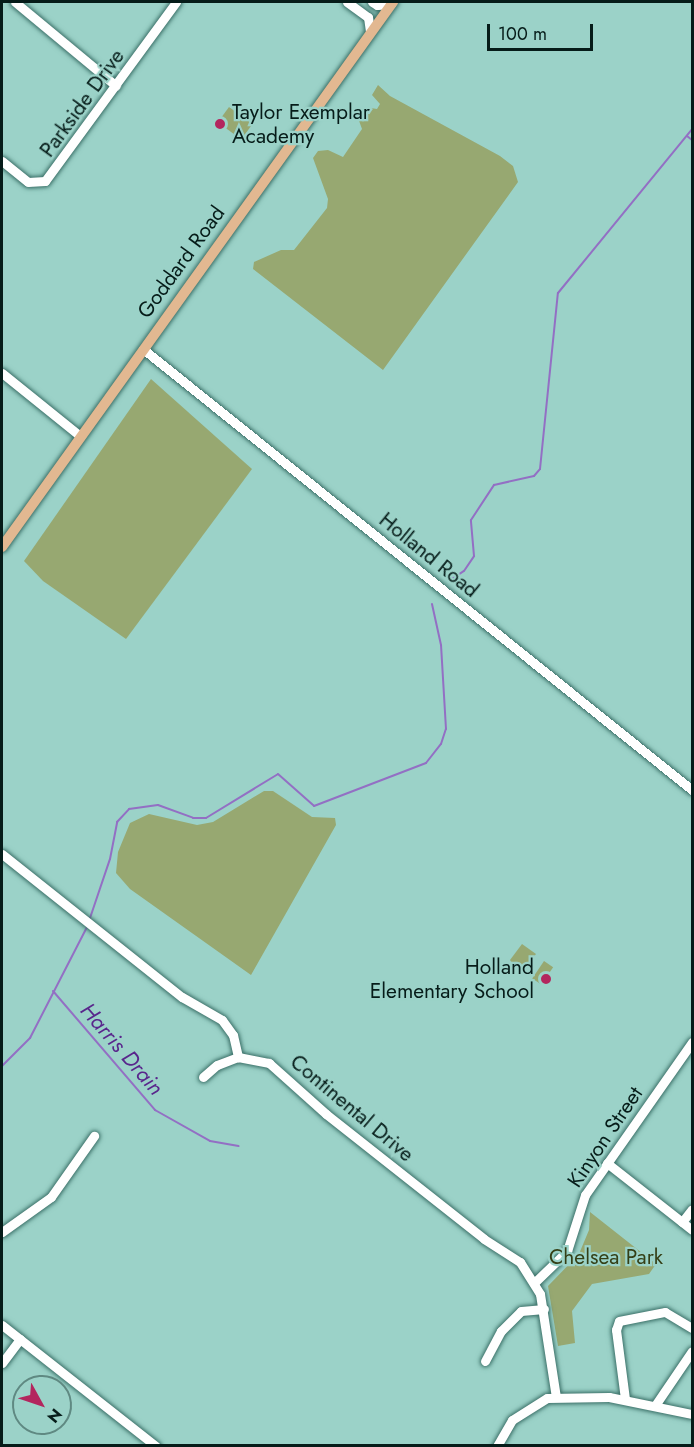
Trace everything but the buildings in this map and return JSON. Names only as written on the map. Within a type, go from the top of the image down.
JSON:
[{"type":"main road","name":"Goddard Road","points":[[2,545],[392,3]]},
{"type":"street","points":[[15,2],[116,86]]},
{"type":"street","name":"Parkside Drive","points":[[2,161],[28,182],[45,182],[176,2]]},
{"type":"street","points":[[347,2],[368,17],[370,32]]},
{"type":"street","points":[[372,2],[392,3]]},
{"type":"street","name":"Holland Road","points":[[142,349],[693,790]]},
{"type":"street","points":[[2,373],[80,436]]},
{"type":"street","points":[[2,854],[182,997],[222,1020],[233,1035],[238,1057],[217,1065],[203,1077]]},
{"type":"street","name":"Kinyon Street","points":[[535,1282],[567,1251],[585,1195],[693,1042]]},
{"type":"street","name":"Continental Drive","points":[[238,1057],[260,1059],[275,1067],[326,1114],[484,1239],[520,1262],[535,1282],[544,1309],[556,1397]]},
{"type":"street","points":[[2,1232],[51,1197],[94,1136]]},
{"type":"street","points":[[607,1163],[693,1230]]},
{"type":"street","points":[[682,1222],[693,1209]]},
{"type":"street","points":[[485,1361],[501,1331],[521,1311],[544,1309]]},
{"type":"street","points":[[625,1399],[616,1330],[618,1321],[665,1312],[693,1328]]},
{"type":"street","points":[[2,1325],[156,1446]]},
{"type":"street","points":[[2,1363],[20,1339]]},
{"type":"street","points":[[656,1404],[693,1351]]},
{"type":"street","points":[[497,1446],[508,1424],[519,1413],[543,1399],[556,1397],[625,1399],[693,1414]]},
{"type":"green space","points":[[378,85],[390,96],[500,156],[513,166],[518,182],[383,370],[253,269],[254,262],[281,250],[294,250],[327,208],[328,199],[313,158],[318,151],[328,150],[343,157],[362,129],[358,118],[364,107],[377,109],[380,104],[372,95]]},
{"type":"green space","points":[[229,107],[252,124],[241,139],[218,122]]},
{"type":"green space","points":[[151,379],[252,469],[126,639],[43,581],[24,561]]},
{"type":"green space","points":[[264,791],[273,791],[312,817],[335,818],[336,825],[251,975],[130,889],[116,873],[118,852],[130,823],[149,814],[197,825],[213,822]]},
{"type":"green space","points":[[522,944],[536,954],[520,974],[510,960]]},
{"type":"green space","points":[[544,961],[553,967],[541,985],[532,978]]},
{"type":"green space","name":"Chelsea Park","points":[[590,1212],[656,1264],[649,1274],[592,1284],[572,1311],[575,1343],[558,1346],[548,1286],[579,1254],[589,1230]]},
{"type":"waterway","points":[[452,579],[464,571],[474,556],[471,520],[494,485],[534,476],[540,469],[558,293],[692,129]]},
{"type":"waterway","points":[[687,136],[692,140]]},
{"type":"waterway","points":[[89,921],[110,859],[117,822],[129,809],[158,805],[193,818],[206,818],[278,774],[314,806],[426,763],[441,744],[446,729],[441,645],[432,604]]},
{"type":"waterway","points":[[2,1066],[30,1038],[87,927]]},
{"type":"waterway","name":"Harris Drain","points":[[53,991],[155,1110],[210,1141],[239,1146]]},
{"type":"place","name":"Taylor Exemplar Academy","points":[[220,124]]},
{"type":"place","name":"Holland Elementary School","points":[[546,979]]}]
